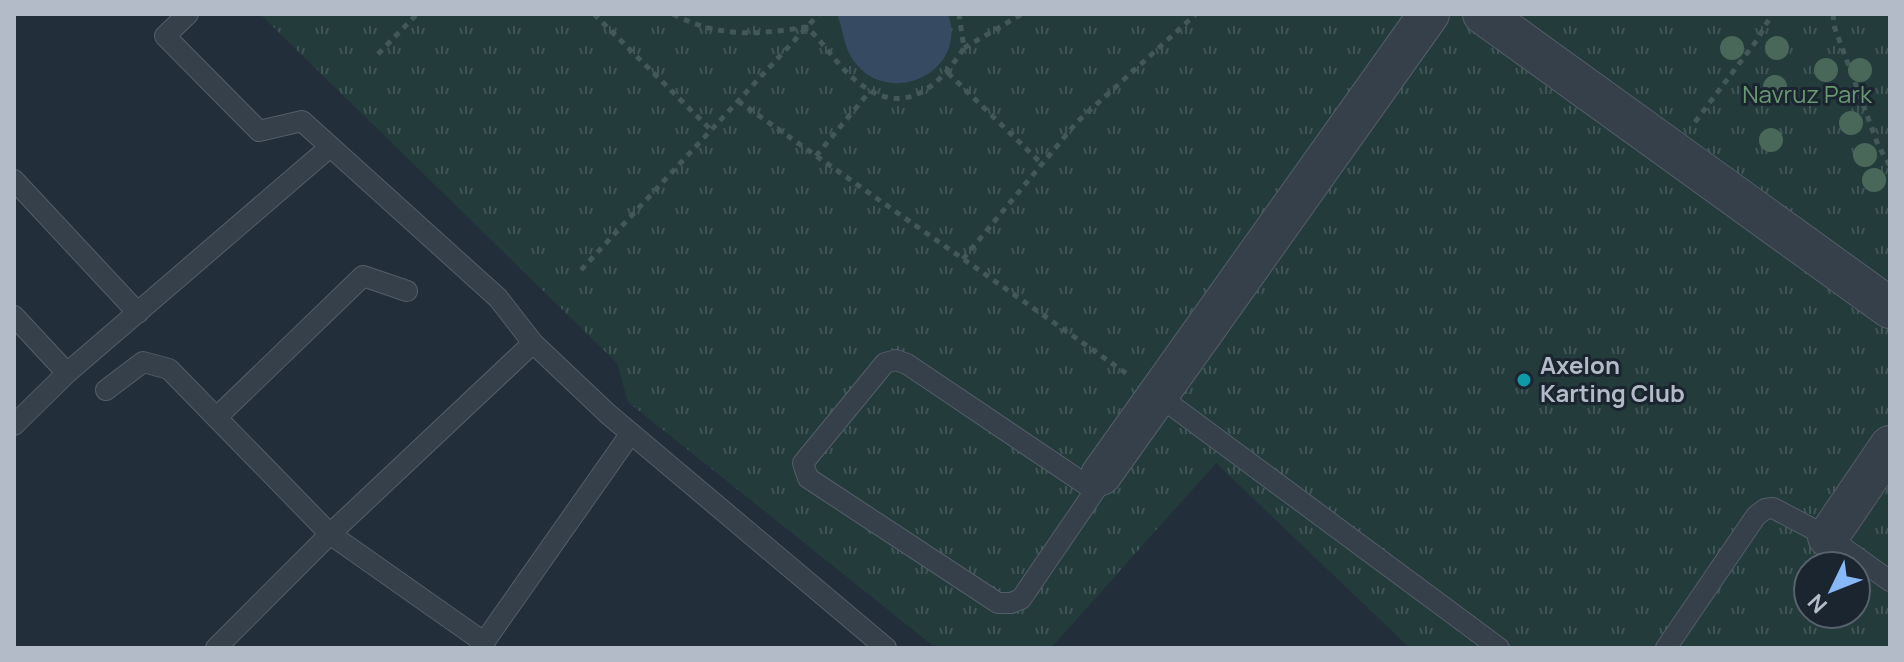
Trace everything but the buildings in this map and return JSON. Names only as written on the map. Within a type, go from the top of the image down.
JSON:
[{"type":"street","points":[[1098,482],[1161,398],[1429,14]]},
{"type":"street","points":[[1483,14],[1890,308]]},
{"type":"street","points":[[1828,537],[1890,446]]},
{"type":"lane","points":[[188,14],[165,36],[259,131],[302,121],[498,298],[533,343],[631,433],[886,648]]},
{"type":"lane","points":[[14,425],[67,373],[330,147]]},
{"type":"lane","points":[[14,180],[138,313]]},
{"type":"lane","points":[[218,416],[363,276],[407,291]]},
{"type":"lane","points":[[14,316],[67,373]]},
{"type":"lane","points":[[216,648],[330,534],[533,343]]},
{"type":"lane","points":[[896,360],[1098,482],[1021,599],[998,603],[808,478],[803,463],[885,363],[896,360]]},
{"type":"lane","points":[[106,390],[143,362],[169,369],[330,534],[482,646],[631,433]]},
{"type":"lane","points":[[1161,398],[1499,648]]},
{"type":"lane","points":[[1666,648],[1756,516],[1765,509],[1773,508],[1828,537],[1890,581]]},
{"type":"path","points":[[378,54],[417,14]]},
{"type":"path","points":[[594,14],[711,130]]},
{"type":"path","points":[[673,14],[711,30],[733,33],[806,27],[822,41],[850,76],[870,91],[892,99],[917,94],[937,83],[948,73],[964,48],[1022,14]]},
{"type":"path","points":[[959,14],[964,48]]},
{"type":"path","points":[[963,259],[1077,122],[1196,14]]},
{"type":"path","points":[[1672,151],[1757,40],[1772,14]]},
{"type":"path","points":[[1833,14],[1834,26],[1873,130],[1890,166]]},
{"type":"path","points":[[581,270],[817,16]]},
{"type":"path","points":[[948,73],[1042,164]]},
{"type":"path","points":[[816,156],[870,91]]},
{"type":"path","points":[[738,101],[1161,398]]},
{"type":"green space","name":"Navruz Park","points":[[260,14],[1890,14],[1890,648],[1410,648],[1216,463],[1051,648],[948,648],[932,645],[628,402],[617,363]]},
{"type":"water","points":[[837,14],[948,14],[951,35],[947,53],[922,78],[904,83],[886,82],[868,75],[853,60]]},
{"type":"place","name":"Axelon Karting Club","points":[[1524,380]]}]
